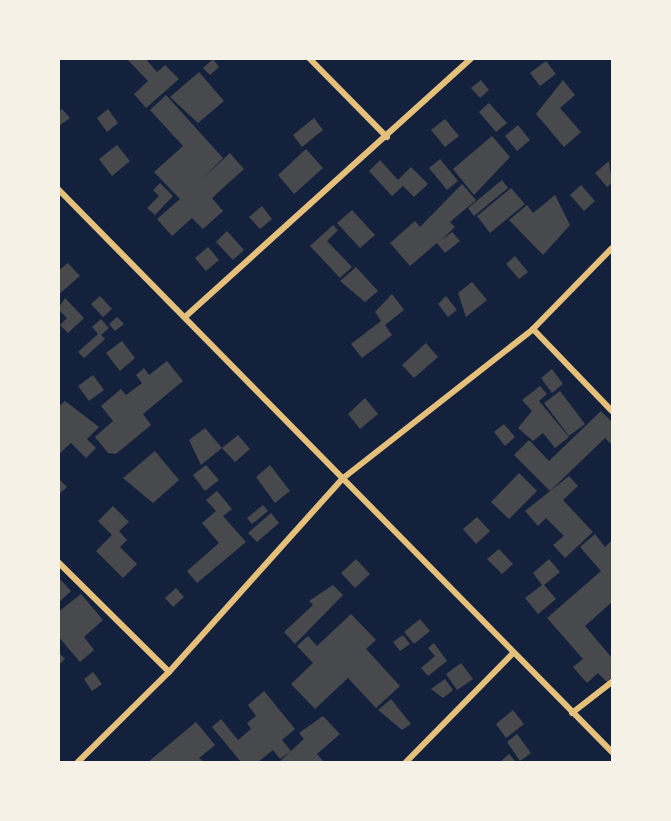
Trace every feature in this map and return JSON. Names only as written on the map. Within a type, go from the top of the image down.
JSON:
[{"type":"street","points":[[309,58],[387,137]]},
{"type":"street","points":[[185,317],[472,58]]},
{"type":"street","points":[[58,189],[612,752]]},
{"type":"street","points":[[78,762],[169,672],[342,479],[533,329],[612,248]]},
{"type":"street","points":[[533,329],[612,411]]},
{"type":"street","points":[[58,562],[169,672]]},
{"type":"street","points":[[406,762],[513,653]]},
{"type":"street","points":[[572,713],[612,682]]},
{"type":"building","points":[[126,58],[145,58],[157,72],[165,65],[179,79],[146,108],[134,94],[148,81]]},
{"type":"building","points":[[213,59],[219,67],[210,75],[203,68]]},
{"type":"building","points":[[546,61],[556,74],[540,86],[530,73]]},
{"type":"building","points":[[199,72],[224,101],[198,123],[170,97]]},
{"type":"building","points":[[481,80],[489,90],[480,98],[471,88]]},
{"type":"building","points":[[563,80],[575,95],[560,108],[581,132],[564,147],[536,114]]},
{"type":"building","points":[[166,95],[223,158],[202,179],[230,153],[244,169],[212,198],[223,211],[203,229],[192,218],[172,236],[157,219],[180,199],[154,172],[183,146],[150,110]]},
{"type":"building","points":[[489,103],[507,123],[496,132],[479,112]]},
{"type":"building","points":[[62,109],[70,118],[60,125],[58,113]]},
{"type":"building","points":[[108,109],[118,123],[107,132],[97,118]]},
{"type":"building","points":[[314,118],[323,130],[302,147],[293,135]]},
{"type":"building","points":[[445,119],[459,136],[445,147],[431,130]]},
{"type":"building","points":[[518,125],[530,140],[517,151],[505,136]]},
{"type":"building","points":[[492,136],[510,157],[474,195],[453,169]]},
{"type":"building","points":[[117,145],[130,161],[112,176],[99,159]]},
{"type":"building","points":[[306,149],[323,168],[294,194],[278,175]]},
{"type":"building","points":[[440,159],[458,181],[447,190],[429,168]]},
{"type":"building","points":[[380,160],[398,180],[411,167],[428,184],[414,197],[403,186],[392,196],[369,171]]},
{"type":"building","points":[[609,161],[612,183],[607,187],[595,173]]},
{"type":"building","points":[[502,180],[508,188],[474,216],[468,208]]},
{"type":"building","points":[[160,183],[173,196],[155,215],[147,208],[159,196],[153,190]]},
{"type":"building","points":[[462,184],[476,200],[450,222],[455,227],[440,241],[452,232],[460,241],[445,253],[437,243],[410,266],[390,243],[415,221],[420,227]]},
{"type":"building","points":[[581,185],[595,201],[584,211],[570,195]]},
{"type":"building","points":[[511,188],[525,204],[490,233],[477,216]]},
{"type":"building","points":[[555,195],[570,225],[543,255],[509,220],[527,205],[533,213]]},
{"type":"building","points":[[262,206],[272,219],[260,229],[249,217]]},
{"type":"building","points":[[352,210],[375,235],[360,248],[337,223]]},
{"type":"building","points":[[333,225],[338,230],[327,241],[352,267],[340,278],[310,246]]},
{"type":"building","points":[[227,231],[244,250],[233,260],[216,242]]},
{"type":"building","points":[[208,247],[219,260],[206,271],[195,258]]},
{"type":"building","points":[[515,256],[528,272],[519,279],[506,264]]},
{"type":"building","points":[[68,263],[80,276],[58,295],[58,271]]},
{"type":"building","points":[[356,267],[378,291],[365,302],[340,281]]},
{"type":"building","points":[[472,282],[487,300],[466,317],[458,293]]},
{"type":"building","points":[[392,294],[404,310],[385,325],[392,335],[362,358],[351,344],[381,321],[375,312]]},
{"type":"building","points":[[100,296],[112,309],[103,317],[91,304]]},
{"type":"building","points":[[446,296],[457,310],[448,317],[438,304]]},
{"type":"building","points":[[65,298],[84,318],[68,333],[60,325],[67,318],[58,309]]},
{"type":"building","points":[[117,317],[124,324],[115,331],[109,324]]},
{"type":"building","points":[[101,319],[109,328],[101,335],[105,339],[84,358],[78,352],[98,334],[92,327]]},
{"type":"building","points":[[122,341],[135,358],[120,371],[106,353]]},
{"type":"building","points":[[426,343],[438,357],[414,378],[402,365]]},
{"type":"building","points":[[167,361],[183,381],[143,414],[151,425],[116,454],[108,453],[95,437],[113,421],[101,406],[121,389],[126,395],[142,383],[136,375],[144,368],[149,375]]},
{"type":"building","points":[[552,369],[563,384],[552,393],[541,378]]},
{"type":"building","points":[[93,375],[104,390],[89,401],[78,386]]},
{"type":"building","points":[[540,386],[547,394],[539,401],[569,437],[555,448],[543,433],[533,441],[518,428],[532,411],[522,400]]},
{"type":"building","points":[[560,391],[585,424],[569,436],[544,403]]},
{"type":"building","points":[[365,398],[378,414],[360,429],[348,414]]},
{"type":"building","points":[[65,401],[99,427],[87,439],[96,448],[86,458],[71,443],[58,455],[58,407]]},
{"type":"building","points":[[601,411],[612,422],[612,445],[605,438],[550,491],[514,455],[529,440],[549,461]]},
{"type":"building","points":[[504,424],[515,437],[505,446],[494,432]]},
{"type":"building","points":[[205,428],[222,448],[201,465],[189,440]]},
{"type":"building","points":[[238,435],[250,449],[235,462],[222,448]]},
{"type":"building","points":[[155,451],[179,480],[153,503],[123,478]]},
{"type":"building","points":[[206,465],[219,480],[205,491],[193,475]]},
{"type":"building","points":[[270,465],[290,491],[275,503],[256,477]]},
{"type":"building","points":[[519,473],[537,491],[509,519],[491,502]]},
{"type":"building","points":[[569,476],[578,486],[563,500],[593,532],[565,558],[553,545],[564,536],[546,518],[538,526],[525,511]]},
{"type":"building","points":[[58,478],[67,487],[58,495]]},
{"type":"building","points":[[217,491],[232,509],[223,516],[246,542],[197,583],[187,571],[219,543],[202,523],[216,511],[206,500]]},
{"type":"building","points":[[263,505],[268,511],[252,524],[247,518]]},
{"type":"building","points":[[113,506],[129,522],[119,531],[127,540],[120,547],[137,564],[123,578],[96,551],[112,535],[98,521]]},
{"type":"building","points":[[271,513],[279,523],[257,542],[248,533]]},
{"type":"building","points":[[477,517],[490,531],[476,544],[463,529]]},
{"type":"building","points":[[595,534],[605,547],[612,540],[612,602],[585,626],[612,658],[612,677],[607,682],[598,673],[587,683],[573,667],[583,659],[547,618],[601,571],[580,547]]},
{"type":"building","points":[[499,549],[513,564],[502,574],[487,559]]},
{"type":"building","points":[[356,559],[370,574],[355,588],[341,573]]},
{"type":"building","points":[[549,559],[560,572],[544,585],[556,599],[538,614],[525,598],[542,585],[533,573]]},
{"type":"building","points":[[58,577],[71,591],[58,603]]},
{"type":"building","points":[[333,585],[343,595],[295,644],[284,632],[313,605],[309,601]]},
{"type":"building","points":[[176,588],[184,597],[173,607],[165,598]]},
{"type":"building","points":[[81,594],[103,620],[84,637],[94,650],[80,662],[58,636],[58,612]]},
{"type":"building","points":[[351,614],[376,640],[366,649],[400,686],[376,708],[348,678],[315,709],[291,684],[313,663],[297,646],[308,636],[317,646]]},
{"type":"building","points":[[420,619],[430,631],[414,644],[404,632]]},
{"type":"building","points":[[403,635],[410,644],[400,651],[393,642]]},
{"type":"building","points":[[434,643],[447,661],[428,676],[421,668],[435,656],[428,648]]},
{"type":"building","points":[[58,652],[65,659],[58,665]]},
{"type":"building","points":[[461,663],[473,679],[457,690],[446,674]]},
{"type":"building","points":[[93,672],[102,684],[92,691],[84,679]]},
{"type":"building","points":[[445,679],[453,690],[443,698],[431,689]]},
{"type":"building","points":[[264,691],[295,729],[282,740],[291,751],[280,759],[273,750],[258,762],[241,762],[212,727],[221,719],[238,740],[251,729],[247,723],[256,716],[248,705]]},
{"type":"building","points":[[391,699],[411,724],[402,730],[378,710]]},
{"type":"building","points":[[513,710],[524,724],[506,738],[496,724]]},
{"type":"building","points":[[323,716],[340,734],[317,754],[324,762],[279,762],[304,739],[299,733]]},
{"type":"building","points":[[196,722],[215,745],[199,758],[204,762],[148,762]]},
{"type":"building","points":[[517,734],[531,753],[520,761],[507,742]]},
{"type":"building","points":[[509,754],[516,762],[500,762]]}]
